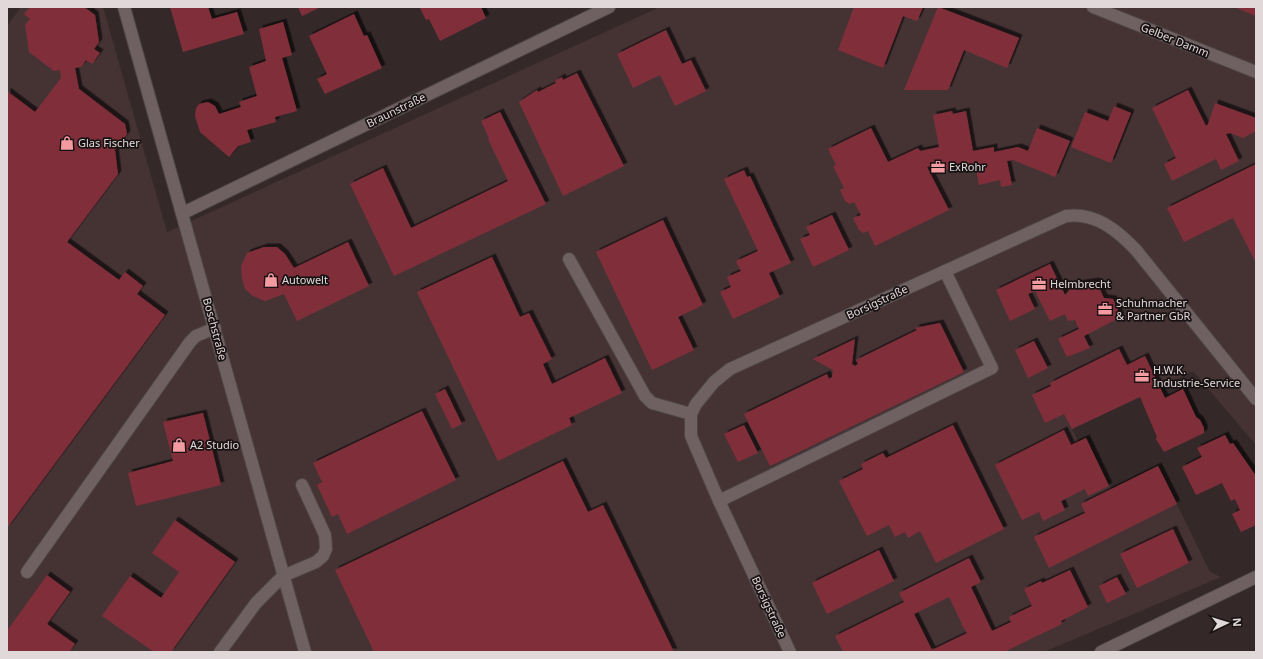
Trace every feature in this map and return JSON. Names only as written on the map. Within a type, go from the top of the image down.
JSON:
[{"type":"street","name":"Boschstraße","points":[[124,7],[305,652]]},
{"type":"street","name":"Braunstraße","points":[[183,213],[609,7]]},
{"type":"street","name":"Gelber Damm","points":[[1093,7],[1256,72]]},
{"type":"street","name":"Borsigstraße","points":[[790,652],[719,500],[691,436],[691,414],[703,394],[730,369],[1066,216],[1077,214],[1089,217],[1115,229],[1136,250],[1256,399]]},
{"type":"street","points":[[569,259],[645,396],[652,403],[691,414]]},
{"type":"street","points":[[719,500],[992,368],[945,271]]},
{"type":"street","points":[[27,572],[190,342],[196,336],[215,328]]},
{"type":"street","points":[[220,652],[256,603],[283,576],[316,562],[326,549],[325,535],[302,485]]},
{"type":"street","points":[[1101,652],[1256,577]]},
{"type":"shaded area","points":[[21,7],[103,7],[167,232],[660,7],[1256,7],[1256,445],[1193,371],[1072,429],[1078,441],[1086,438],[1111,489],[1158,466],[1210,572],[1221,577],[1044,652],[7,652],[7,26]]},
{"type":"building","points":[[30,7],[84,7],[95,15],[99,42],[94,49],[100,53],[92,64],[86,60],[81,67],[75,68],[79,89],[125,124],[127,134],[115,150],[118,174],[67,242],[119,280],[125,272],[143,286],[137,294],[165,315],[7,528],[7,91],[35,112],[61,78],[60,70],[54,71],[29,52],[25,25],[30,19],[24,14]]},
{"type":"building","points":[[170,7],[208,7],[212,19],[237,12],[244,34],[183,52]]},
{"type":"building","points":[[298,7],[321,7],[302,16]]},
{"type":"building","points":[[481,7],[486,18],[440,41],[429,19],[426,20],[420,8]]},
{"type":"building","points":[[854,7],[923,7],[917,21],[903,16],[883,68],[838,50]]},
{"type":"building","points":[[938,7],[1019,38],[1007,68],[964,50],[948,90],[904,90]]},
{"type":"building","points":[[1234,7],[1256,7],[1256,16]]},
{"type":"building","points":[[354,14],[364,36],[367,35],[382,68],[325,94],[317,79],[327,74],[309,36]]},
{"type":"building","points":[[283,22],[292,55],[282,58],[297,111],[275,117],[276,122],[247,130],[251,142],[238,146],[229,157],[200,132],[195,116],[196,108],[199,104],[208,102],[215,106],[219,114],[241,107],[239,102],[257,96],[249,67],[266,61],[259,29]]},
{"type":"building","points":[[666,30],[682,64],[691,60],[706,91],[675,106],[660,75],[633,88],[617,54]]},
{"type":"building","points":[[577,73],[624,166],[563,196],[519,102],[537,90],[538,92],[556,83],[555,81],[562,77],[563,80]]},
{"type":"building","points":[[1188,90],[1206,126],[1215,103],[1256,118],[1256,131],[1243,138],[1230,133],[1226,134],[1239,161],[1221,170],[1216,159],[1172,181],[1164,164],[1176,158],[1152,108]]},
{"type":"building","points":[[1114,106],[1131,113],[1111,163],[1071,147],[1085,112],[1108,121]]},
{"type":"building","points":[[952,111],[953,114],[966,111],[973,151],[994,147],[994,152],[1018,147],[1028,151],[1037,128],[1070,141],[1055,177],[1013,160],[1007,161],[1012,185],[1001,187],[1000,180],[979,185],[975,164],[944,170],[943,163],[927,167],[949,210],[875,246],[868,231],[863,233],[859,230],[853,218],[861,215],[854,202],[850,204],[845,201],[840,190],[844,188],[833,166],[836,165],[828,149],[871,128],[888,162],[918,148],[920,151],[939,147],[933,115]]},
{"type":"building","points":[[500,112],[546,204],[394,276],[350,184],[383,168],[411,228],[508,181],[481,121]]},
{"type":"building","points":[[1256,164],[1256,263],[1233,218],[1184,242],[1167,208]]},
{"type":"building","points":[[744,170],[747,177],[750,176],[791,263],[769,273],[780,297],[733,319],[720,292],[731,287],[727,277],[741,271],[736,261],[758,251],[724,179]]},
{"type":"building","points":[[832,215],[849,250],[813,267],[800,239],[810,235],[806,227]]},
{"type":"building","points":[[663,220],[703,305],[678,317],[694,350],[652,370],[596,252]]},
{"type":"building","points":[[348,242],[369,286],[297,321],[284,294],[265,301],[253,296],[245,289],[242,279],[241,266],[247,253],[264,247],[277,247],[285,254],[294,268]]},
{"type":"building","points":[[492,257],[520,317],[529,313],[552,359],[543,364],[552,384],[605,358],[622,393],[569,418],[572,425],[498,461],[417,292]]},
{"type":"building","points":[[1050,264],[1065,295],[1075,284],[1096,281],[1104,298],[1113,299],[1121,317],[1084,336],[1090,348],[1067,357],[1058,339],[1079,329],[1075,320],[1068,321],[1065,314],[1050,321],[1035,291],[1028,294],[1035,309],[1010,321],[996,290]]},
{"type":"building","points":[[940,323],[964,372],[770,466],[744,414],[827,374],[829,379],[832,377],[833,370],[813,359],[855,339],[852,364],[855,366],[858,364],[856,360],[917,330],[915,328]]},
{"type":"building","points":[[1034,341],[1048,368],[1028,378],[1015,350]]},
{"type":"building","points":[[1119,349],[1127,365],[1145,356],[1165,398],[1183,389],[1196,417],[1200,420],[1204,428],[1204,433],[1164,452],[1156,439],[1157,437],[1140,397],[1072,429],[1064,414],[1045,423],[1032,395],[1051,386],[1050,383]]},
{"type":"building","points":[[445,389],[462,424],[452,429],[435,394]]},
{"type":"building","points":[[422,411],[456,480],[347,534],[338,514],[332,517],[317,485],[322,482],[313,463]]},
{"type":"building","points":[[203,413],[221,485],[136,506],[128,473],[173,461],[163,422]]},
{"type":"building","points":[[744,425],[758,453],[738,462],[724,434]]},
{"type":"building","points":[[953,425],[1004,529],[936,563],[920,531],[908,538],[905,532],[895,537],[889,525],[867,536],[839,481],[863,469],[861,464],[883,453],[886,458]]},
{"type":"building","points":[[1064,430],[1071,445],[1086,438],[1109,486],[1088,496],[1085,489],[1061,501],[1065,510],[1043,521],[1039,512],[1022,520],[995,465]]},
{"type":"building","points":[[1225,435],[1230,444],[1233,443],[1256,476],[1256,525],[1241,532],[1232,514],[1240,510],[1235,499],[1231,501],[1222,483],[1196,495],[1182,467],[1202,457],[1197,448]]},
{"type":"building","points":[[563,461],[588,512],[603,505],[674,652],[374,652],[335,570]]},
{"type":"building","points":[[1158,466],[1177,504],[1049,568],[1034,537],[1085,513],[1081,504]]},
{"type":"building","points":[[175,520],[235,562],[171,652],[154,652],[102,616],[130,576],[161,598],[179,572],[152,553]]},
{"type":"building","points":[[1173,529],[1189,563],[1137,588],[1120,554]]},
{"type":"building","points":[[879,550],[894,581],[827,614],[812,583]]},
{"type":"building","points":[[969,558],[981,582],[971,587],[992,631],[1011,622],[1009,617],[1032,606],[1024,589],[1041,581],[1042,583],[1070,570],[1088,607],[1061,621],[1062,624],[1004,652],[843,652],[835,636],[904,602],[899,593]],"holes":[[[949,597],[967,633],[932,650],[914,614]]]},
{"type":"building","points":[[47,575],[70,592],[47,624],[75,644],[69,652],[7,652],[7,631]]},
{"type":"building","points":[[1117,577],[1126,594],[1107,603],[1099,586]]},
{"type":"place","name":"Glas Fischer","points":[[67,143]]},
{"type":"place","name":"ExRohr","points":[[938,167]]},
{"type":"place","name":"Autowelt","points":[[271,280]]},
{"type":"place","name":"Helmbrecht","points":[[1039,284]]},
{"type":"place","name":"Schuhmacher & Partner GbR","points":[[1105,309]]},
{"type":"place","name":"H.W.K. Industrie-Service","points":[[1142,376]]},
{"type":"place","name":"A2 Studio","points":[[179,445]]}]
